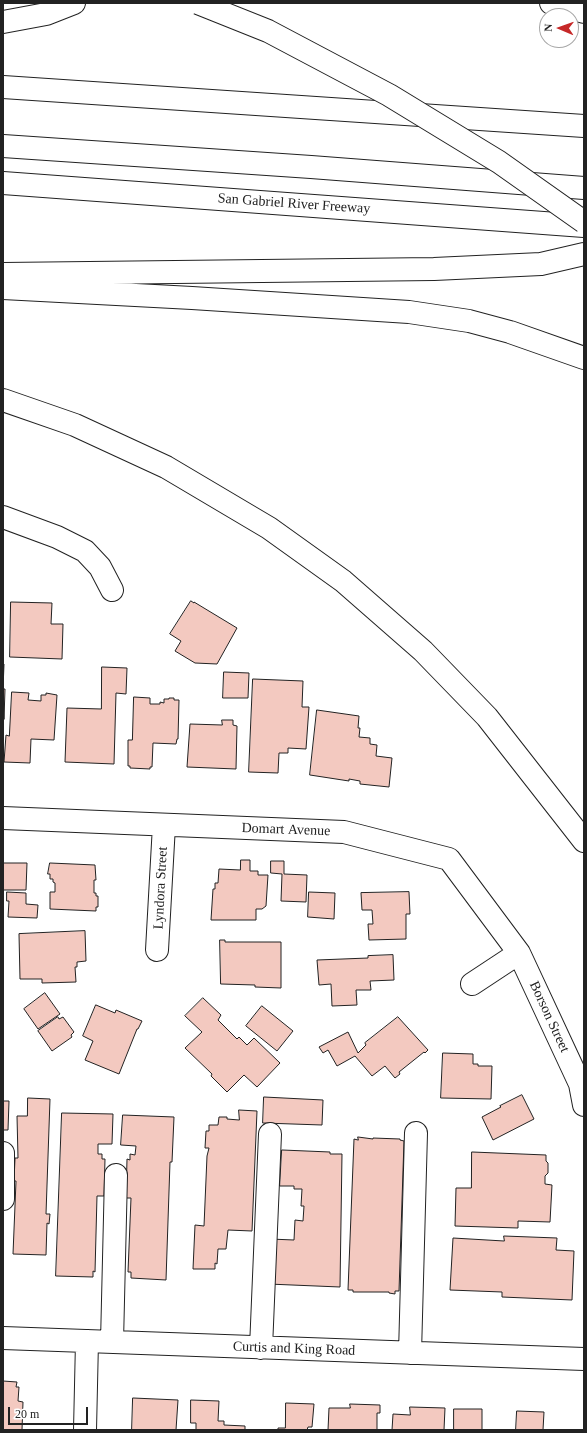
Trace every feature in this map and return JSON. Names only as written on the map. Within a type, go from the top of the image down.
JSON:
[{"type":"main road","points":[[3,22],[46,14],[74,3]]},
{"type":"main road","points":[[198,3],[268,31],[389,95],[499,162],[584,222]]},
{"type":"main road","points":[[551,3],[584,12]]},
{"type":"main road","points":[[3,87],[584,126]]},
{"type":"main road","points":[[3,146],[312,167],[584,188]]},
{"type":"main road","name":"San Gabriel River Freeway","points":[[3,183],[584,226]]},
{"type":"main road","points":[[3,274],[434,269],[541,264],[584,254]]},
{"type":"main road","points":[[3,288],[409,312],[469,321],[490,326],[584,358]]},
{"type":"main road","points":[[3,400],[75,425],[166,466],[269,528],[343,581],[423,651],[487,717],[545,789],[584,841]]},
{"type":"main road","points":[[3,517],[57,537],[85,551],[100,567],[112,590]]},
{"type":"main road","name":"Domart Avenue","points":[[3,818],[344,832],[449,859],[519,953]]},
{"type":"main road","name":"Lyndora Street","points":[[157,950],[164,825]]},
{"type":"main road","points":[[472,984],[519,953]]},
{"type":"main road","name":"Borson Street","points":[[519,953],[580,1084],[584,1105]]},
{"type":"main road","points":[[410,1353],[416,1133]]},
{"type":"main road","points":[[261,1348],[270,1134]]},
{"type":"main road","points":[[3,1153],[3,1199]]},
{"type":"main road","points":[[112,1342],[116,1175]]},
{"type":"main road","name":"Curtis and King Road","points":[[3,1338],[584,1359]]},
{"type":"main road","points":[[85,1430],[87,1341]]},
{"type":"building","points":[[191,601],[237,628],[217,664],[195,663],[175,651],[181,641],[170,634]]},
{"type":"building","points":[[11,602],[52,603],[51,624],[63,624],[62,659],[10,657]]},
{"type":"building","points":[[102,667],[127,668],[126,694],[116,693],[114,764],[65,762],[67,708],[101,709]]},
{"type":"building","points":[[224,672],[249,673],[248,698],[223,698]]},
{"type":"building","points":[[253,679],[303,681],[302,707],[309,707],[306,749],[288,748],[288,753],[279,753],[278,773],[249,772]]},
{"type":"building","points":[[3,689],[5,689],[4,719]]},
{"type":"building","points":[[12,692],[29,693],[28,700],[41,701],[41,695],[46,695],[46,693],[57,695],[54,740],[31,739],[30,763],[4,762],[6,735],[9,736]]},
{"type":"building","points":[[134,697],[150,698],[150,704],[160,704],[160,702],[164,703],[164,699],[169,698],[179,700],[178,739],[176,744],[153,743],[152,767],[150,767],[150,769],[130,768],[130,766],[128,766],[128,740],[132,740]]},
{"type":"building","points":[[317,710],[359,716],[359,737],[370,738],[370,744],[377,745],[376,756],[392,758],[389,787],[360,784],[360,781],[349,779],[349,781],[310,775]]},
{"type":"building","points":[[222,720],[233,720],[233,725],[237,726],[236,769],[187,767],[190,724],[222,725]]},
{"type":"building","points":[[241,860],[250,860],[250,871],[258,871],[258,875],[268,875],[266,906],[262,909],[256,909],[256,920],[211,920],[213,889],[215,889],[215,883],[218,883],[219,869],[240,870]]},
{"type":"building","points":[[271,861],[284,861],[284,874],[307,875],[306,902],[281,901],[282,874],[271,873]]},
{"type":"building","points":[[3,863],[27,863],[26,890],[3,890]]},
{"type":"building","points":[[50,863],[95,865],[96,880],[94,880],[94,893],[98,896],[98,907],[96,907],[96,911],[50,909],[50,892],[55,892],[55,883],[53,882],[53,879],[50,879],[50,874],[48,874]]},
{"type":"building","points":[[7,892],[26,893],[26,904],[38,905],[37,918],[8,917],[9,901],[7,901]]},
{"type":"building","points":[[309,892],[335,893],[334,919],[308,917]]},
{"type":"building","points":[[409,892],[410,914],[406,914],[406,939],[369,940],[368,924],[373,924],[372,910],[362,910],[361,893]]},
{"type":"building","points":[[85,931],[86,961],[77,962],[77,967],[75,967],[76,982],[42,983],[42,979],[20,979],[19,934]]},
{"type":"building","points":[[220,940],[225,940],[225,942],[281,942],[281,988],[255,987],[255,985],[221,984]]},
{"type":"building","points":[[393,955],[394,980],[370,981],[371,990],[356,990],[357,1005],[332,1006],[331,984],[319,985],[317,960],[368,958],[368,956]]},
{"type":"building","points":[[45,993],[60,1014],[38,1029],[24,1009]]},
{"type":"building","points":[[203,998],[221,1015],[218,1020],[237,1039],[239,1037],[247,1045],[254,1038],[280,1063],[257,1087],[244,1075],[227,1092],[211,1076],[212,1074],[185,1048],[202,1032],[185,1016]]},
{"type":"building","points":[[96,1005],[115,1013],[116,1010],[142,1021],[137,1029],[119,1074],[85,1060],[93,1041],[83,1036]]},
{"type":"building","points":[[262,1006],[293,1031],[277,1051],[246,1026]]},
{"type":"building","points":[[58,1017],[59,1019],[63,1017],[74,1032],[71,1035],[72,1037],[52,1051],[38,1031]]},
{"type":"building","points":[[398,1017],[428,1050],[399,1072],[400,1074],[395,1078],[385,1066],[372,1076],[355,1056],[337,1066],[328,1050],[323,1053],[319,1047],[348,1032],[358,1053],[366,1045],[365,1043]]},
{"type":"building","points":[[443,1053],[473,1054],[473,1064],[478,1064],[478,1066],[492,1066],[491,1099],[441,1098]]},
{"type":"building","points":[[522,1095],[534,1119],[493,1140],[482,1117]]},
{"type":"building","points":[[264,1097],[323,1100],[322,1125],[263,1123]]},
{"type":"building","points":[[28,1098],[50,1099],[46,1214],[50,1214],[49,1224],[47,1223],[46,1255],[13,1254],[16,1181],[14,1181],[15,1158],[18,1158],[17,1116],[27,1116]]},
{"type":"building","points":[[3,1101],[9,1101],[8,1130],[3,1130]]},
{"type":"building","points":[[239,1110],[257,1111],[252,1231],[228,1230],[226,1249],[218,1249],[217,1264],[215,1263],[215,1269],[193,1269],[195,1225],[204,1226],[207,1156],[209,1148],[205,1148],[206,1131],[209,1131],[209,1125],[218,1125],[219,1117],[239,1120]]},
{"type":"building","points":[[62,1113],[113,1114],[112,1144],[98,1144],[98,1154],[102,1154],[102,1159],[105,1159],[104,1196],[97,1196],[95,1272],[93,1271],[93,1277],[56,1276]]},
{"type":"building","points":[[123,1115],[174,1117],[172,1162],[170,1162],[166,1280],[131,1278],[131,1272],[128,1272],[131,1198],[126,1198],[127,1159],[130,1160],[130,1154],[135,1155],[136,1146],[121,1145]]},
{"type":"building","points":[[358,1137],[373,1139],[400,1139],[404,1141],[399,1291],[395,1291],[395,1294],[389,1292],[353,1292],[353,1290],[348,1290],[354,1139],[358,1140]]},
{"type":"building","points":[[282,1150],[342,1154],[340,1287],[268,1284],[270,1239],[294,1240],[295,1220],[303,1221],[304,1206],[301,1206],[302,1189],[294,1189],[294,1186],[280,1186]]},
{"type":"building","points":[[472,1152],[546,1155],[548,1173],[545,1176],[545,1184],[552,1185],[550,1222],[518,1221],[518,1228],[455,1226],[456,1188],[471,1188]]},
{"type":"building","points":[[504,1236],[557,1238],[556,1250],[574,1251],[572,1300],[502,1297],[502,1292],[450,1290],[453,1238],[504,1241]]},
{"type":"building","points":[[3,1381],[17,1382],[16,1387],[19,1387],[18,1401],[23,1402],[22,1430],[3,1430]]},
{"type":"building","points":[[133,1398],[178,1400],[176,1430],[132,1430]]},
{"type":"building","points":[[191,1400],[219,1401],[218,1421],[224,1421],[224,1425],[245,1426],[245,1430],[196,1430],[196,1423],[191,1423]]},
{"type":"building","points":[[286,1403],[314,1404],[312,1427],[308,1427],[307,1430],[278,1430],[278,1428],[285,1428]]},
{"type":"building","points":[[350,1404],[380,1405],[380,1413],[377,1413],[377,1430],[328,1430],[329,1408],[350,1408]]},
{"type":"building","points":[[410,1407],[445,1408],[444,1430],[392,1430],[393,1414],[410,1415]]},
{"type":"building","points":[[454,1409],[482,1409],[482,1430],[454,1430]]},
{"type":"building","points":[[517,1411],[544,1412],[543,1430],[516,1430]]}]
